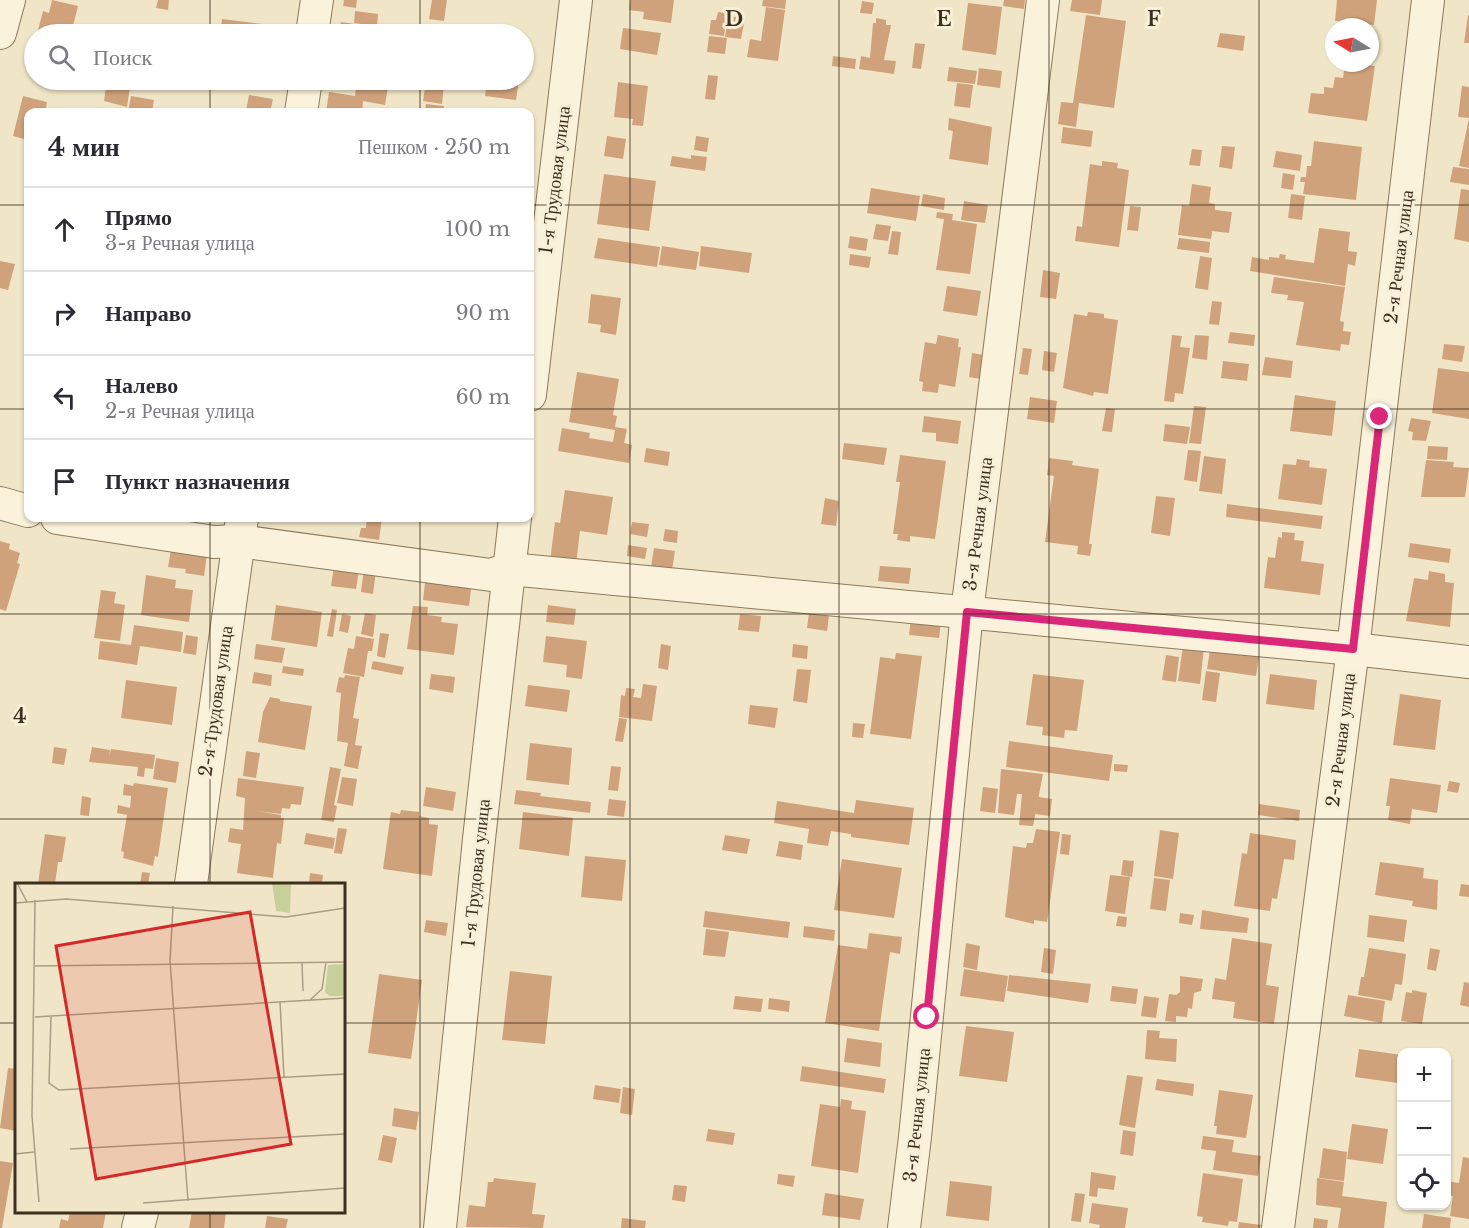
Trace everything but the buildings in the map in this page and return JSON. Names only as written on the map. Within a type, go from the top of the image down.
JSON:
[{"type":"street","points":[[0,33],[9,0]]},
{"type":"street","points":[[313,24],[317,0]]},
{"type":"street","name":"1-я Трудовая улица","points":[[534,361],[576,0]]},
{"type":"street","name":"3-я Речная улица","points":[[903,1228],[915,1137],[967,612],[1043,0]]},
{"type":"street","name":"2-я Речная улица","points":[[1278,1228],[1353,649],[1428,0]]},
{"type":"street","points":[[302,108],[304,90]]},
{"type":"street","points":[[0,503],[24,510]]},
{"type":"street","points":[[83,522],[214,542],[240,529],[491,574],[509,569],[1469,662]]},
{"type":"street","name":"1-я Трудовая улица","points":[[440,1228],[478,839],[515,522]]},
{"type":"street","name":"2-я Трудовая улица","points":[[191,883],[240,529]]},
{"type":"street","points":[[138,1228],[142,1213]]},
{"type":"route","points":[[927,1017],[967,612],[1353,649],[1380,417]]}]
